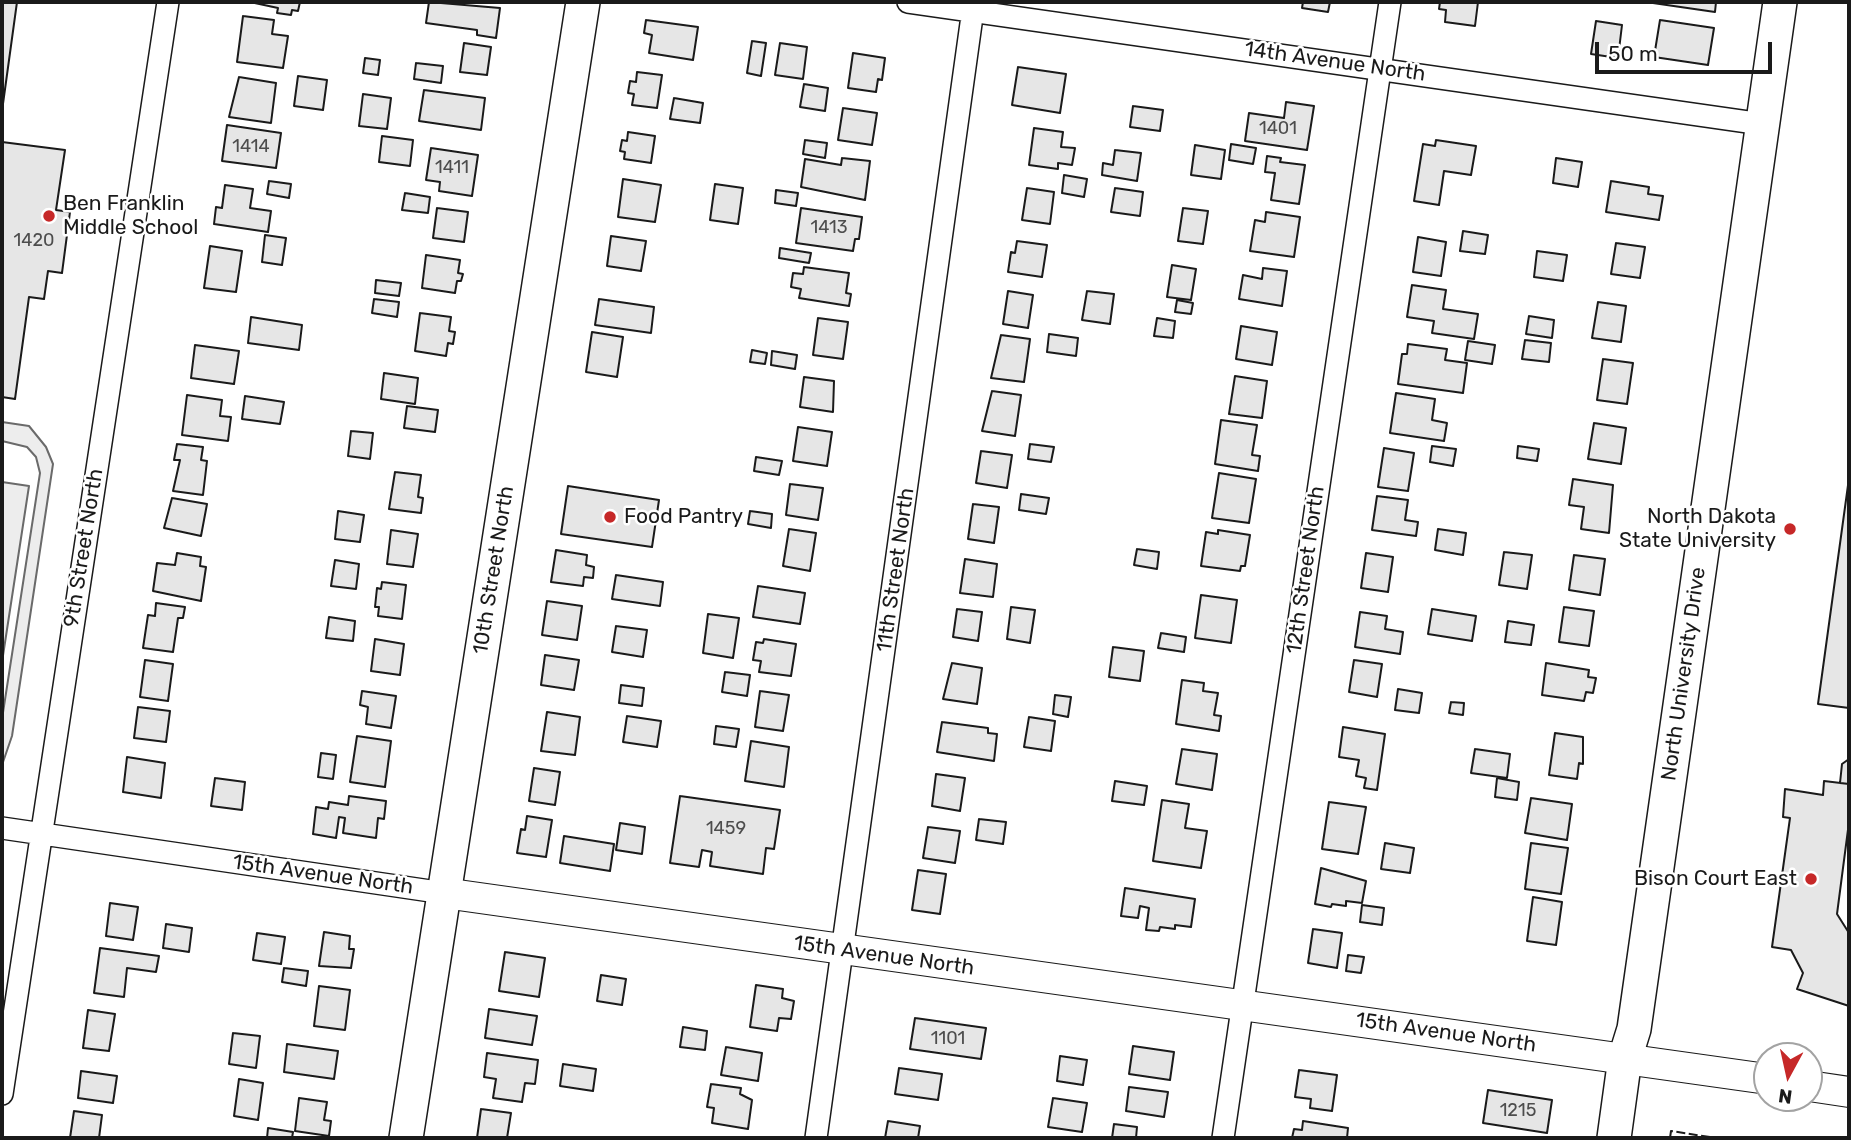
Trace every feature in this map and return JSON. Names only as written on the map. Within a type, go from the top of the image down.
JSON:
[{"type":"main road","name":"10th Street North","points":[[406,1138],[583,2]]},
{"type":"main road","name":"North University Drive","points":[[1614,1138],[1625,1058],[1634,1029],[1780,2]]},
{"type":"street","name":"9th Street North","points":[[2,1094],[168,2]]},
{"type":"street","name":"14th Avenue North","points":[[908,2],[974,6],[1762,124]]},
{"type":"street","name":"12th Street North","points":[[1223,1138],[1390,2]]},
{"type":"street","name":"11th Street North","points":[[816,1138],[974,6]]},
{"type":"street","name":"15th Avenue North","points":[[2,828],[844,951],[1242,1003],[1753,1077]]},
{"type":"street","points":[[1823,1088],[1849,1092]]},
{"type":"shaded area","points":[[2,422],[29,426],[46,447],[53,464],[12,736],[2,765],[2,719],[40,473],[36,457],[27,447],[2,441]]},
{"type":"shaded area","points":[[2,482],[29,486],[2,662]]},
{"type":"building","points":[[2,2],[17,2],[2,111]]},
{"type":"building","points":[[250,2],[300,2],[298,11],[292,10],[291,15],[277,13],[278,8]]},
{"type":"building","points":[[429,2],[500,8],[496,38],[477,35],[477,30],[426,23]]},
{"type":"building","points":[[1303,2],[1330,2],[1328,12],[1302,8]]},
{"type":"building","points":[[1440,2],[1478,2],[1475,26],[1445,22],[1446,10],[1439,9]]},
{"type":"building","points":[[1646,2],[1716,2],[1715,12]]},
{"type":"building","points":[[243,16],[274,20],[272,34],[288,36],[283,68],[237,62]]},
{"type":"building","points":[[646,20],[698,27],[693,60],[649,53],[652,35],[644,33]]},
{"type":"building","points":[[1660,20],[1714,28],[1708,65],[1654,57]]},
{"type":"building","points":[[1596,21],[1622,25],[1618,58],[1591,54]]},
{"type":"building","points":[[752,41],[766,43],[761,76],[747,73]]},
{"type":"building","points":[[464,43],[491,47],[487,75],[460,72]]},
{"type":"building","points":[[780,43],[807,47],[803,79],[775,75]]},
{"type":"building","points":[[853,53],[885,58],[882,80],[878,79],[876,92],[848,88]]},
{"type":"building","points":[[365,58],[380,60],[378,75],[363,73]]},
{"type":"building","points":[[416,63],[443,66],[441,83],[414,79]]},
{"type":"building","points":[[1018,67],[1066,74],[1060,113],[1012,105]]},
{"type":"building","points":[[637,72],[662,75],[657,108],[632,105],[634,94],[628,93],[630,81],[636,82]]},
{"type":"building","points":[[298,76],[327,80],[323,110],[294,106]]},
{"type":"building","points":[[239,77],[276,83],[271,123],[229,117]]},
{"type":"building","points":[[804,84],[828,88],[825,111],[800,107]]},
{"type":"building","points":[[424,90],[485,98],[481,130],[419,121]]},
{"type":"building","points":[[363,94],[391,98],[387,129],[359,126]]},
{"type":"building","points":[[674,98],[703,103],[700,123],[670,119]]},
{"type":"building","points":[[1286,102],[1314,106],[1307,150],[1245,141],[1249,113],[1284,118]]},
{"type":"building","points":[[1133,106],[1163,110],[1160,131],[1130,127]]},
{"type":"building","points":[[843,108],[877,113],[872,145],[838,140]]},
{"type":"building","points":[[227,125],[281,133],[276,168],[222,161]]},
{"type":"building","points":[[1034,128],[1063,132],[1061,147],[1075,148],[1072,165],[1058,163],[1058,169],[1029,165]]},
{"type":"building","points":[[628,132],[655,136],[651,163],[624,159],[625,152],[620,151],[622,140],[627,141]]},
{"type":"building","points":[[382,136],[413,140],[410,166],[379,162]]},
{"type":"building","points":[[805,140],[827,143],[825,158],[803,154]]},
{"type":"building","points":[[1436,140],[1476,146],[1471,175],[1444,171],[1439,205],[1414,201],[1423,144],[1435,146]]},
{"type":"building","points":[[2,142],[65,150],[56,210],[70,212],[62,273],[48,271],[44,299],[29,297],[15,399],[2,397]]},
{"type":"building","points":[[1231,144],[1256,148],[1253,164],[1229,160]]},
{"type":"building","points":[[1195,145],[1225,150],[1221,179],[1191,175]]},
{"type":"building","points":[[431,148],[478,155],[472,196],[439,191],[440,182],[426,180]]},
{"type":"building","points":[[1115,150],[1141,153],[1137,181],[1102,175],[1103,163],[1113,165]]},
{"type":"building","points":[[1267,156],[1281,158],[1280,162],[1305,165],[1299,204],[1271,200],[1275,173],[1265,172]]},
{"type":"building","points":[[842,158],[870,161],[865,200],[801,187],[805,159],[841,165]]},
{"type":"building","points":[[1556,158],[1582,162],[1578,187],[1553,183]]},
{"type":"building","points":[[1064,175],[1087,179],[1084,197],[1062,193]]},
{"type":"building","points":[[623,179],[661,185],[655,222],[618,217]]},
{"type":"building","points":[[269,181],[291,184],[289,198],[267,194]]},
{"type":"building","points":[[1611,181],[1649,187],[1648,194],[1663,196],[1659,220],[1606,212]]},
{"type":"building","points":[[715,184],[743,188],[738,224],[710,220]]},
{"type":"building","points":[[225,185],[253,189],[250,208],[271,211],[268,232],[214,224],[216,207],[222,208]]},
{"type":"building","points":[[1027,188],[1054,192],[1050,224],[1022,220]]},
{"type":"building","points":[[1115,188],[1143,192],[1140,216],[1111,212]]},
{"type":"building","points":[[776,190],[798,193],[796,206],[775,203]]},
{"type":"building","points":[[405,193],[430,197],[428,213],[402,210]]},
{"type":"building","points":[[437,208],[468,212],[464,242],[433,238]]},
{"type":"building","points":[[801,208],[862,217],[859,239],[855,239],[853,251],[796,243]]},
{"type":"building","points":[[1183,208],[1208,211],[1203,244],[1178,241]]},
{"type":"building","points":[[1266,212],[1300,217],[1294,257],[1250,251],[1255,220],[1265,222]]},
{"type":"building","points":[[1463,231],[1488,235],[1485,254],[1460,251]]},
{"type":"building","points":[[265,235],[286,238],[282,265],[262,262]]},
{"type":"building","points":[[611,236],[646,241],[641,271],[607,266]]},
{"type":"building","points":[[1418,237],[1446,242],[1441,276],[1413,272]]},
{"type":"building","points":[[1017,241],[1047,245],[1042,277],[1008,272],[1011,252],[1015,253]]},
{"type":"building","points":[[1616,243],[1645,247],[1640,278],[1611,274]]},
{"type":"building","points":[[210,246],[242,251],[236,292],[204,288]]},
{"type":"building","points":[[780,248],[811,253],[809,263],[779,258]]},
{"type":"building","points":[[1537,251],[1567,255],[1563,281],[1534,277]]},
{"type":"building","points":[[426,255],[460,260],[458,273],[463,274],[461,281],[457,281],[455,293],[422,288]]},
{"type":"building","points":[[1172,265],[1196,269],[1191,300],[1167,297]]},
{"type":"building","points":[[804,267],[849,273],[846,293],[851,294],[849,306],[799,298],[801,289],[791,287],[793,273],[803,274]]},
{"type":"building","points":[[1263,268],[1287,271],[1282,306],[1239,299],[1243,275],[1262,279]]},
{"type":"building","points":[[376,280],[401,283],[399,296],[375,293]]},
{"type":"building","points":[[1412,285],[1446,290],[1443,309],[1478,314],[1474,339],[1432,333],[1434,321],[1407,317]]},
{"type":"building","points":[[1008,291],[1033,295],[1028,328],[1003,324]]},
{"type":"building","points":[[1087,291],[1114,294],[1110,324],[1082,320]]},
{"type":"building","points":[[374,299],[399,302],[397,317],[372,313]]},
{"type":"building","points":[[599,299],[654,307],[651,333],[595,325]]},
{"type":"building","points":[[1177,300],[1193,303],[1191,314],[1175,312]]},
{"type":"building","points":[[1598,302],[1626,306],[1621,342],[1592,338]]},
{"type":"building","points":[[420,313],[451,317],[449,331],[455,332],[453,344],[448,343],[446,356],[415,351]]},
{"type":"building","points":[[1529,316],[1554,320],[1552,338],[1526,334]]},
{"type":"building","points":[[251,317],[302,325],[299,350],[248,343]]},
{"type":"building","points":[[818,318],[848,322],[843,359],[813,355]]},
{"type":"building","points":[[1157,318],[1175,321],[1173,338],[1154,336]]},
{"type":"building","points":[[1241,326],[1277,332],[1272,365],[1236,359]]},
{"type":"building","points":[[592,332],[623,337],[617,377],[586,372]]},
{"type":"building","points":[[1049,334],[1078,338],[1076,356],[1047,352]]},
{"type":"building","points":[[1001,335],[1030,339],[1024,382],[991,378]]},
{"type":"building","points":[[1525,340],[1551,343],[1549,362],[1522,359]]},
{"type":"building","points":[[1468,341],[1495,345],[1492,364],[1465,360]]},
{"type":"building","points":[[1408,344],[1447,349],[1445,360],[1467,363],[1463,393],[1398,384],[1402,354],[1407,354]]},
{"type":"building","points":[[195,345],[239,351],[234,384],[191,378]]},
{"type":"building","points":[[752,350],[767,353],[765,364],[750,362]]},
{"type":"building","points":[[772,351],[797,355],[795,369],[771,365]]},
{"type":"building","points":[[1603,359],[1633,363],[1627,404],[1597,400]]},
{"type":"building","points":[[384,373],[418,378],[415,404],[381,399]]},
{"type":"building","points":[[1235,376],[1267,381],[1262,418],[1229,414]]},
{"type":"building","points":[[804,377],[834,381],[833,412],[800,407]]},
{"type":"building","points":[[992,391],[1021,395],[1015,436],[982,431]]},
{"type":"building","points":[[1396,393],[1435,399],[1432,420],[1447,423],[1444,441],[1390,433]]},
{"type":"building","points":[[187,395],[222,400],[220,416],[231,417],[228,441],[182,435]]},
{"type":"building","points":[[245,396],[284,402],[280,424],[242,419]]},
{"type":"building","points":[[407,406],[438,410],[435,432],[404,428]]},
{"type":"building","points":[[1221,420],[1257,425],[1252,455],[1260,456],[1258,471],[1215,464]]},
{"type":"building","points":[[1594,423],[1626,428],[1621,464],[1588,459]]},
{"type":"building","points":[[798,427],[832,432],[827,466],[793,461]]},
{"type":"building","points":[[351,431],[373,433],[370,459],[348,456]]},
{"type":"building","points":[[177,444],[203,447],[201,460],[207,461],[203,495],[173,491],[180,460],[174,460]]},
{"type":"building","points":[[1030,444],[1054,447],[1051,462],[1028,459]]},
{"type":"building","points":[[1432,446],[1456,449],[1453,466],[1430,462]]},
{"type":"building","points":[[1518,446],[1539,449],[1537,461],[1517,458]]},
{"type":"building","points":[[1384,448],[1414,453],[1408,491],[1378,487]]},
{"type":"building","points":[[981,451],[1012,455],[1007,488],[976,483]]},
{"type":"building","points":[[756,457],[782,461],[779,475],[754,471]]},
{"type":"building","points":[[395,472],[421,475],[418,497],[423,498],[421,513],[389,509]]},
{"type":"building","points":[[1219,473],[1256,479],[1249,523],[1212,518]]},
{"type":"building","points":[[1849,478],[1849,708],[1818,704]]},
{"type":"building","points":[[1573,479],[1613,485],[1609,533],[1581,529],[1584,507],[1569,505]]},
{"type":"building","points":[[790,484],[823,488],[818,520],[786,515]]},
{"type":"building","name":"Food Pantry","points":[[568,486],[659,500],[652,547],[561,534]]},
{"type":"building","points":[[1021,494],[1049,498],[1046,514],[1019,510]]},
{"type":"building","points":[[1377,496],[1408,500],[1405,520],[1418,522],[1416,536],[1372,530]]},
{"type":"building","points":[[172,498],[207,504],[201,536],[164,528]]},
{"type":"building","points":[[973,504],[999,507],[994,543],[968,539]]},
{"type":"building","points":[[338,511],[364,515],[360,542],[335,539]]},
{"type":"building","points":[[750,511],[772,514],[771,528],[748,524]]},
{"type":"building","points":[[789,529],[816,533],[810,571],[783,566]]},
{"type":"building","points":[[1438,529],[1466,533],[1463,555],[1435,550]]},
{"type":"building","points":[[391,530],[418,534],[413,567],[387,564]]},
{"type":"building","points":[[1218,530],[1250,535],[1245,566],[1241,566],[1240,571],[1201,566],[1206,532],[1218,534]]},
{"type":"building","points":[[1137,549],[1159,552],[1157,569],[1134,565]]},
{"type":"building","points":[[556,550],[587,555],[586,565],[594,567],[593,578],[584,577],[583,586],[551,582]]},
{"type":"building","points":[[1504,552],[1532,555],[1527,589],[1499,585]]},
{"type":"building","points":[[177,553],[201,557],[200,566],[206,567],[201,601],[153,591],[157,563],[175,565]]},
{"type":"building","points":[[1366,553],[1393,557],[1388,592],[1361,588]]},
{"type":"building","points":[[1574,555],[1605,559],[1600,595],[1569,590]]},
{"type":"building","points":[[965,559],[997,564],[993,597],[960,593]]},
{"type":"building","points":[[335,560],[359,564],[356,589],[331,586]]},
{"type":"building","points":[[616,575],[663,582],[660,606],[612,599]]},
{"type":"building","points":[[382,582],[406,585],[402,619],[378,616],[379,607],[375,607],[377,588],[381,589]]},
{"type":"building","points":[[758,586],[805,593],[800,624],[753,617]]},
{"type":"building","points":[[1201,595],[1237,600],[1231,643],[1195,638]]},
{"type":"building","points":[[547,601],[582,606],[577,640],[542,635]]},
{"type":"building","points":[[156,603],[185,607],[183,618],[178,618],[173,652],[143,648],[148,615],[155,616]]},
{"type":"building","points":[[1011,607],[1035,610],[1030,643],[1007,639]]},
{"type":"building","points":[[1564,607],[1594,611],[1589,646],[1559,642]]},
{"type":"building","points":[[957,609],[982,612],[978,641],[953,637]]},
{"type":"building","points":[[1432,609],[1476,616],[1472,641],[1428,634]]},
{"type":"building","points":[[1360,612],[1387,616],[1385,629],[1403,632],[1400,654],[1355,647]]},
{"type":"building","points":[[708,614],[739,618],[733,658],[703,653]]},
{"type":"building","points":[[329,617],[355,621],[353,641],[326,638]]},
{"type":"building","points":[[1508,621],[1534,625],[1531,645],[1505,642]]},
{"type":"building","points":[[616,626],[647,630],[643,657],[612,652]]},
{"type":"building","points":[[1161,633],[1186,637],[1184,652],[1158,648]]},
{"type":"building","points":[[375,639],[404,644],[400,675],[371,671]]},
{"type":"building","points":[[764,639],[796,644],[791,676],[759,672],[761,661],[753,660],[756,642],[763,643]]},
{"type":"building","points":[[1113,647],[1144,651],[1140,681],[1109,677]]},
{"type":"building","points":[[545,655],[579,660],[574,690],[541,685]]},
{"type":"building","points":[[145,660],[173,664],[168,701],[140,697]]},
{"type":"building","points":[[1354,660],[1382,664],[1377,697],[1349,692]]},
{"type":"building","points":[[952,663],[982,668],[977,704],[943,699]]},
{"type":"building","points":[[1546,663],[1589,670],[1588,677],[1596,678],[1593,693],[1586,692],[1584,701],[1542,695]]},
{"type":"building","points":[[725,672],[750,675],[747,696],[722,692]]},
{"type":"building","points":[[1182,680],[1204,683],[1203,691],[1218,693],[1214,715],[1221,716],[1219,731],[1176,724]]},
{"type":"building","points":[[621,685],[644,688],[642,706],[619,703]]},
{"type":"building","points":[[1398,689],[1422,693],[1419,713],[1395,710]]},
{"type":"building","points":[[362,691],[396,696],[391,728],[366,724],[368,707],[360,705]]},
{"type":"building","points":[[760,691],[789,695],[783,731],[755,727]]},
{"type":"building","points":[[1055,695],[1071,697],[1068,717],[1053,714]]},
{"type":"building","points":[[1451,702],[1464,703],[1463,715],[1449,713]]},
{"type":"building","points":[[138,707],[170,711],[166,742],[134,738]]},
{"type":"building","points":[[547,712],[580,717],[575,755],[541,751]]},
{"type":"building","points":[[627,716],[661,721],[657,747],[623,742]]},
{"type":"building","points":[[1029,717],[1055,721],[1051,751],[1024,747]]},
{"type":"building","points":[[942,722],[988,728],[988,733],[997,734],[994,761],[937,752]]},
{"type":"building","points":[[716,726],[739,729],[736,747],[714,744]]},
{"type":"building","points":[[1343,727],[1385,734],[1377,790],[1364,788],[1366,778],[1356,776],[1359,760],[1339,757]]},
{"type":"building","points":[[1555,733],[1583,737],[1583,764],[1579,763],[1577,779],[1549,775]]},
{"type":"building","points":[[357,736],[391,741],[385,787],[350,782]]},
{"type":"building","points":[[751,741],[789,747],[784,787],[745,781]]},
{"type":"building","points":[[1182,749],[1217,754],[1212,790],[1176,784]]},
{"type":"building","points":[[1475,749],[1510,754],[1507,778],[1471,773]]},
{"type":"building","points":[[321,753],[336,755],[333,779],[318,777]]},
{"type":"building","points":[[127,757],[165,763],[161,798],[123,792]]},
{"type":"building","points":[[1849,759],[1849,784],[1840,783],[1842,764]]},
{"type":"building","points":[[534,768],[560,772],[555,805],[529,801]]},
{"type":"building","points":[[936,774],[965,778],[960,811],[932,806]]},
{"type":"building","points":[[215,778],[245,782],[242,810],[211,806]]},
{"type":"building","points":[[1497,778],[1519,782],[1517,800],[1495,797]]},
{"type":"building","points":[[1115,781],[1147,786],[1144,805],[1112,801]]},
{"type":"building","name":"Bison Court East","points":[[1824,781],[1849,784],[1849,822],[1837,914],[1849,933],[1849,1006],[1797,989],[1803,973],[1791,950],[1772,947],[1790,818],[1783,817],[1785,789],[1823,795]]},
{"type":"building","points":[[349,796],[386,801],[384,819],[378,818],[376,838],[343,833],[345,818],[339,817],[336,838],[313,834],[316,807],[328,809],[329,802],[348,805]]},
{"type":"building","points":[[680,796],[780,810],[774,849],[766,848],[763,874],[710,866],[712,852],[702,850],[699,867],[670,863]]},
{"type":"building","points":[[1531,798],[1572,804],[1567,840],[1525,833]]},
{"type":"building","points":[[1162,800],[1189,804],[1185,828],[1207,831],[1201,868],[1153,861]]},
{"type":"building","points":[[1329,802],[1366,807],[1358,854],[1322,849]]},
{"type":"building","points":[[527,816],[552,820],[546,857],[517,853],[521,829],[525,830]]},
{"type":"building","points":[[979,819],[1006,822],[1003,844],[976,840]]},
{"type":"building","points":[[620,823],[645,827],[642,854],[616,850]]},
{"type":"building","points":[[928,827],[960,831],[955,863],[923,858]]},
{"type":"building","points":[[564,836],[614,844],[610,871],[560,863]]},
{"type":"building","points":[[1385,843],[1414,848],[1410,873],[1381,869]]},
{"type":"building","points":[[1531,843],[1568,848],[1561,894],[1525,889]]},
{"type":"building","points":[[1321,868],[1366,881],[1362,903],[1346,901],[1346,906],[1332,904],[1331,907],[1315,904]]},
{"type":"building","points":[[918,870],[946,874],[940,914],[912,910]]},
{"type":"building","points":[[1125,888],[1195,899],[1191,927],[1175,925],[1175,929],[1160,927],[1159,931],[1146,930],[1149,908],[1140,906],[1138,918],[1121,916]]},
{"type":"building","points":[[1533,897],[1562,902],[1556,945],[1527,941]]},
{"type":"building","points":[[110,903],[138,907],[133,940],[106,936]]},
{"type":"building","points":[[1362,905],[1384,908],[1382,925],[1360,922]]},
{"type":"building","points":[[166,924],[192,928],[189,952],[163,948]]},
{"type":"building","points":[[1313,929],[1342,933],[1337,968],[1308,963]]},
{"type":"building","points":[[324,932],[350,936],[349,949],[354,949],[351,968],[319,966]]},
{"type":"building","points":[[257,933],[285,937],[281,964],[253,960]]},
{"type":"building","points":[[100,948],[159,956],[156,972],[127,968],[124,997],[94,993]]},
{"type":"building","points":[[505,952],[545,958],[539,997],[499,991]]},
{"type":"building","points":[[1348,955],[1364,957],[1361,973],[1346,971]]},
{"type":"building","points":[[284,968],[308,971],[306,986],[282,982]]},
{"type":"building","points":[[601,975],[626,979],[622,1005],[597,1001]]},
{"type":"building","points":[[756,985],[783,989],[782,998],[794,1001],[791,1019],[779,1018],[777,1031],[750,1027]]},
{"type":"building","points":[[319,986],[350,990],[345,1030],[314,1026]]},
{"type":"building","points":[[489,1009],[537,1016],[532,1045],[485,1038]]},
{"type":"building","points":[[88,1010],[115,1014],[109,1051],[83,1048]]},
{"type":"building","points":[[915,1018],[986,1028],[981,1059],[910,1049]]},
{"type":"building","points":[[683,1027],[707,1031],[705,1050],[680,1047]]},
{"type":"building","points":[[233,1033],[260,1036],[256,1068],[229,1064]]},
{"type":"building","points":[[287,1044],[338,1051],[334,1079],[284,1072]]},
{"type":"building","points":[[1133,1046],[1174,1052],[1170,1080],[1129,1074]]},
{"type":"building","points":[[726,1047],[762,1053],[758,1081],[721,1075]]},
{"type":"building","points":[[487,1053],[538,1060],[535,1084],[525,1083],[522,1102],[493,1098],[496,1079],[484,1077]]},
{"type":"building","points":[[1060,1056],[1087,1060],[1083,1085],[1057,1081]]},
{"type":"building","points":[[563,1064],[596,1069],[593,1091],[560,1086]]},
{"type":"building","points":[[899,1068],[942,1074],[938,1100],[895,1094]]},
{"type":"building","points":[[1299,1070],[1337,1075],[1332,1111],[1310,1108],[1311,1099],[1295,1097]]},
{"type":"building","points":[[81,1071],[117,1076],[113,1103],[78,1098]]},
{"type":"building","points":[[239,1079],[263,1083],[258,1120],[234,1116]]},
{"type":"building","points":[[711,1084],[741,1088],[740,1094],[752,1100],[748,1129],[712,1123],[714,1108],[707,1107]]},
{"type":"building","points":[[1129,1087],[1168,1092],[1164,1117],[1126,1111]]},
{"type":"building","points":[[1488,1090],[1552,1100],[1547,1133],[1483,1123]]},
{"type":"building","points":[[299,1098],[327,1102],[324,1120],[331,1121],[329,1136],[295,1131]]},
{"type":"building","points":[[1053,1098],[1087,1103],[1082,1132],[1048,1127]]},
{"type":"building","points":[[481,1109],[511,1113],[507,1138],[477,1138]]},
{"type":"building","points":[[74,1111],[102,1115],[99,1138],[70,1138]]},
{"type":"building","points":[[888,1121],[920,1126],[918,1138],[885,1138]]},
{"type":"building","points":[[1303,1121],[1348,1128],[1347,1138],[1292,1138],[1294,1129],[1302,1130]]},
{"type":"building","points":[[1114,1124],[1137,1127],[1136,1138],[1112,1138]]},
{"type":"building","points":[[268,1128],[293,1132],[292,1138],[267,1138]]},
{"type":"fence","points":[[1670,1138],[1671,1131],[1716,1138]]},
{"type":"place","name":"Ben Franklin Middle School","points":[[49,216]]},
{"type":"place","name":"Food Pantry","points":[[610,517]]},
{"type":"place","name":"North Dakota State University","points":[[1790,529]]},
{"type":"place","name":"Bison Court East","points":[[1811,879]]}]
